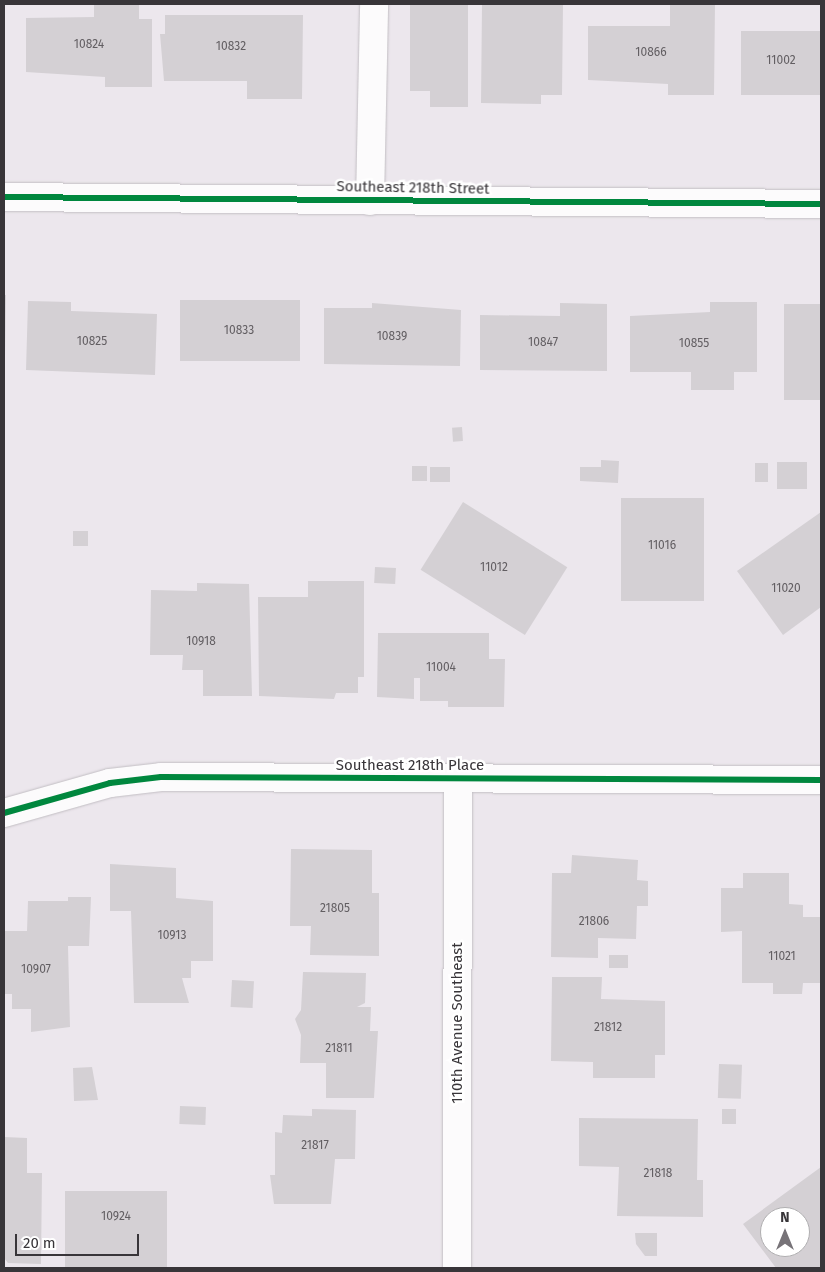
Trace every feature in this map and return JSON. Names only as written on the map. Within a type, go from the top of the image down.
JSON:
[{"type":"street","points":[[370,200],[374,4]]},
{"type":"street","name":"Southeast 218th Street","points":[[4,197],[821,204]]},
{"type":"street","name":"Southeast 218th Place","points":[[4,813],[101,785],[161,777],[821,780]]},
{"type":"street","name":"110th Avenue Southeast","points":[[457,1268],[458,778]]},
{"type":"building","points":[[94,4],[139,4],[139,19],[152,19],[152,87],[105,87],[105,77],[26,72],[26,18],[94,17]]},
{"type":"building","points":[[410,4],[468,4],[468,107],[430,107],[430,91],[410,91]]},
{"type":"building","points":[[482,4],[563,4],[562,95],[541,95],[541,104],[481,103]]},
{"type":"building","points":[[670,4],[715,4],[714,95],[668,95],[668,84],[588,80],[588,26],[670,26]]},
{"type":"building","points":[[165,15],[303,15],[302,99],[247,99],[247,81],[164,81],[160,34],[165,34]]},
{"type":"building","points":[[741,31],[821,31],[821,95],[741,95]]},
{"type":"building","points":[[4,295],[6,295],[5,356],[4,356]]},
{"type":"building","points":[[180,300],[300,300],[300,361],[180,361]]},
{"type":"building","points":[[28,301],[71,302],[71,311],[157,314],[155,375],[26,370]]},
{"type":"building","points":[[710,302],[757,302],[757,372],[734,372],[734,390],[691,390],[691,372],[630,372],[630,316],[710,312]]},
{"type":"building","points":[[372,303],[461,310],[460,366],[324,364],[324,308],[372,308]]},
{"type":"building","points":[[560,303],[607,304],[607,371],[480,370],[480,315],[560,316]]},
{"type":"building","points":[[784,304],[821,304],[821,400],[784,400]]},
{"type":"building","points":[[462,427],[463,441],[453,442],[452,428]]},
{"type":"building","points":[[601,460],[619,461],[618,483],[580,481],[580,467],[601,467]]},
{"type":"building","points":[[777,462],[807,462],[807,489],[777,489]]},
{"type":"building","points":[[755,463],[768,463],[768,482],[755,482]]},
{"type":"building","points":[[412,466],[427,466],[427,481],[412,481]]},
{"type":"building","points":[[430,467],[450,467],[450,482],[430,482]]},
{"type":"building","points":[[621,498],[704,498],[704,601],[621,601]]},
{"type":"building","points":[[463,502],[567,567],[525,635],[421,570]]},
{"type":"building","points":[[821,512],[821,607],[783,635],[737,571]]},
{"type":"building","points":[[73,531],[88,531],[88,546],[73,546]]},
{"type":"building","points":[[375,567],[396,568],[395,584],[374,583]]},
{"type":"building","points":[[308,581],[364,581],[364,677],[358,677],[358,693],[336,693],[334,699],[259,696],[258,597],[308,597]]},
{"type":"building","points":[[197,583],[249,584],[252,696],[203,696],[203,670],[182,670],[183,655],[150,655],[151,590],[197,591]]},
{"type":"building","points":[[378,633],[489,633],[489,659],[505,659],[504,707],[448,707],[448,701],[420,701],[420,678],[414,678],[414,699],[377,697]]},
{"type":"building","points":[[291,849],[372,850],[372,893],[379,893],[379,956],[310,955],[311,926],[290,926]]},
{"type":"building","points":[[572,855],[638,860],[637,880],[648,881],[648,906],[637,906],[636,939],[598,938],[598,958],[551,957],[552,873],[571,873]]},
{"type":"building","points":[[110,864],[176,868],[176,898],[213,901],[213,961],[191,961],[191,978],[182,978],[189,1003],[134,1003],[131,911],[110,911]]},
{"type":"building","points":[[743,873],[789,873],[789,904],[803,905],[803,917],[821,917],[821,983],[803,983],[802,994],[773,994],[773,983],[742,983],[742,931],[721,932],[721,888],[743,888]]},
{"type":"building","points":[[68,897],[91,897],[89,946],[68,946],[70,1027],[31,1032],[31,1009],[12,1009],[12,994],[4,994],[4,931],[27,931],[28,901],[68,901]]},
{"type":"building","points":[[609,955],[628,955],[628,968],[609,968]]},
{"type":"building","points":[[303,972],[366,973],[365,1003],[357,1007],[371,1007],[370,1031],[378,1031],[374,1098],[326,1098],[326,1063],[300,1063],[301,1035],[295,1019],[301,1010]]},
{"type":"building","points":[[552,977],[602,977],[601,999],[665,1001],[665,1055],[655,1055],[655,1078],[593,1078],[593,1062],[551,1061]]},
{"type":"building","points":[[232,980],[254,981],[253,1008],[231,1007]]},
{"type":"building","points":[[719,1064],[742,1065],[741,1099],[718,1098]]},
{"type":"building","points":[[92,1067],[98,1100],[74,1101],[73,1068]]},
{"type":"building","points":[[180,1106],[206,1107],[205,1125],[179,1124]]},
{"type":"building","points":[[312,1109],[356,1110],[355,1159],[335,1159],[331,1204],[274,1204],[270,1175],[275,1175],[275,1132],[282,1133],[283,1115],[312,1116]]},
{"type":"building","points":[[722,1109],[736,1109],[736,1124],[722,1124]]},
{"type":"building","points":[[579,1118],[698,1119],[697,1180],[703,1180],[703,1217],[617,1216],[619,1167],[579,1166]]},
{"type":"building","points":[[4,1137],[27,1138],[27,1173],[42,1173],[41,1264],[8,1263],[4,1258]]},
{"type":"building","points":[[821,1167],[821,1268],[776,1268],[768,1257],[810,1257],[810,1207],[766,1207]]},
{"type":"building","points":[[65,1191],[167,1191],[167,1268],[65,1268]]},
{"type":"building","points":[[760,1212],[760,1247],[743,1224]]},
{"type":"building","points":[[635,1233],[657,1233],[657,1256],[645,1256],[636,1244]]},
{"type":"cycle path","points":[[4,197],[821,204]]},
{"type":"cycle path","points":[[4,813],[110,783],[161,777],[821,780]]}]
